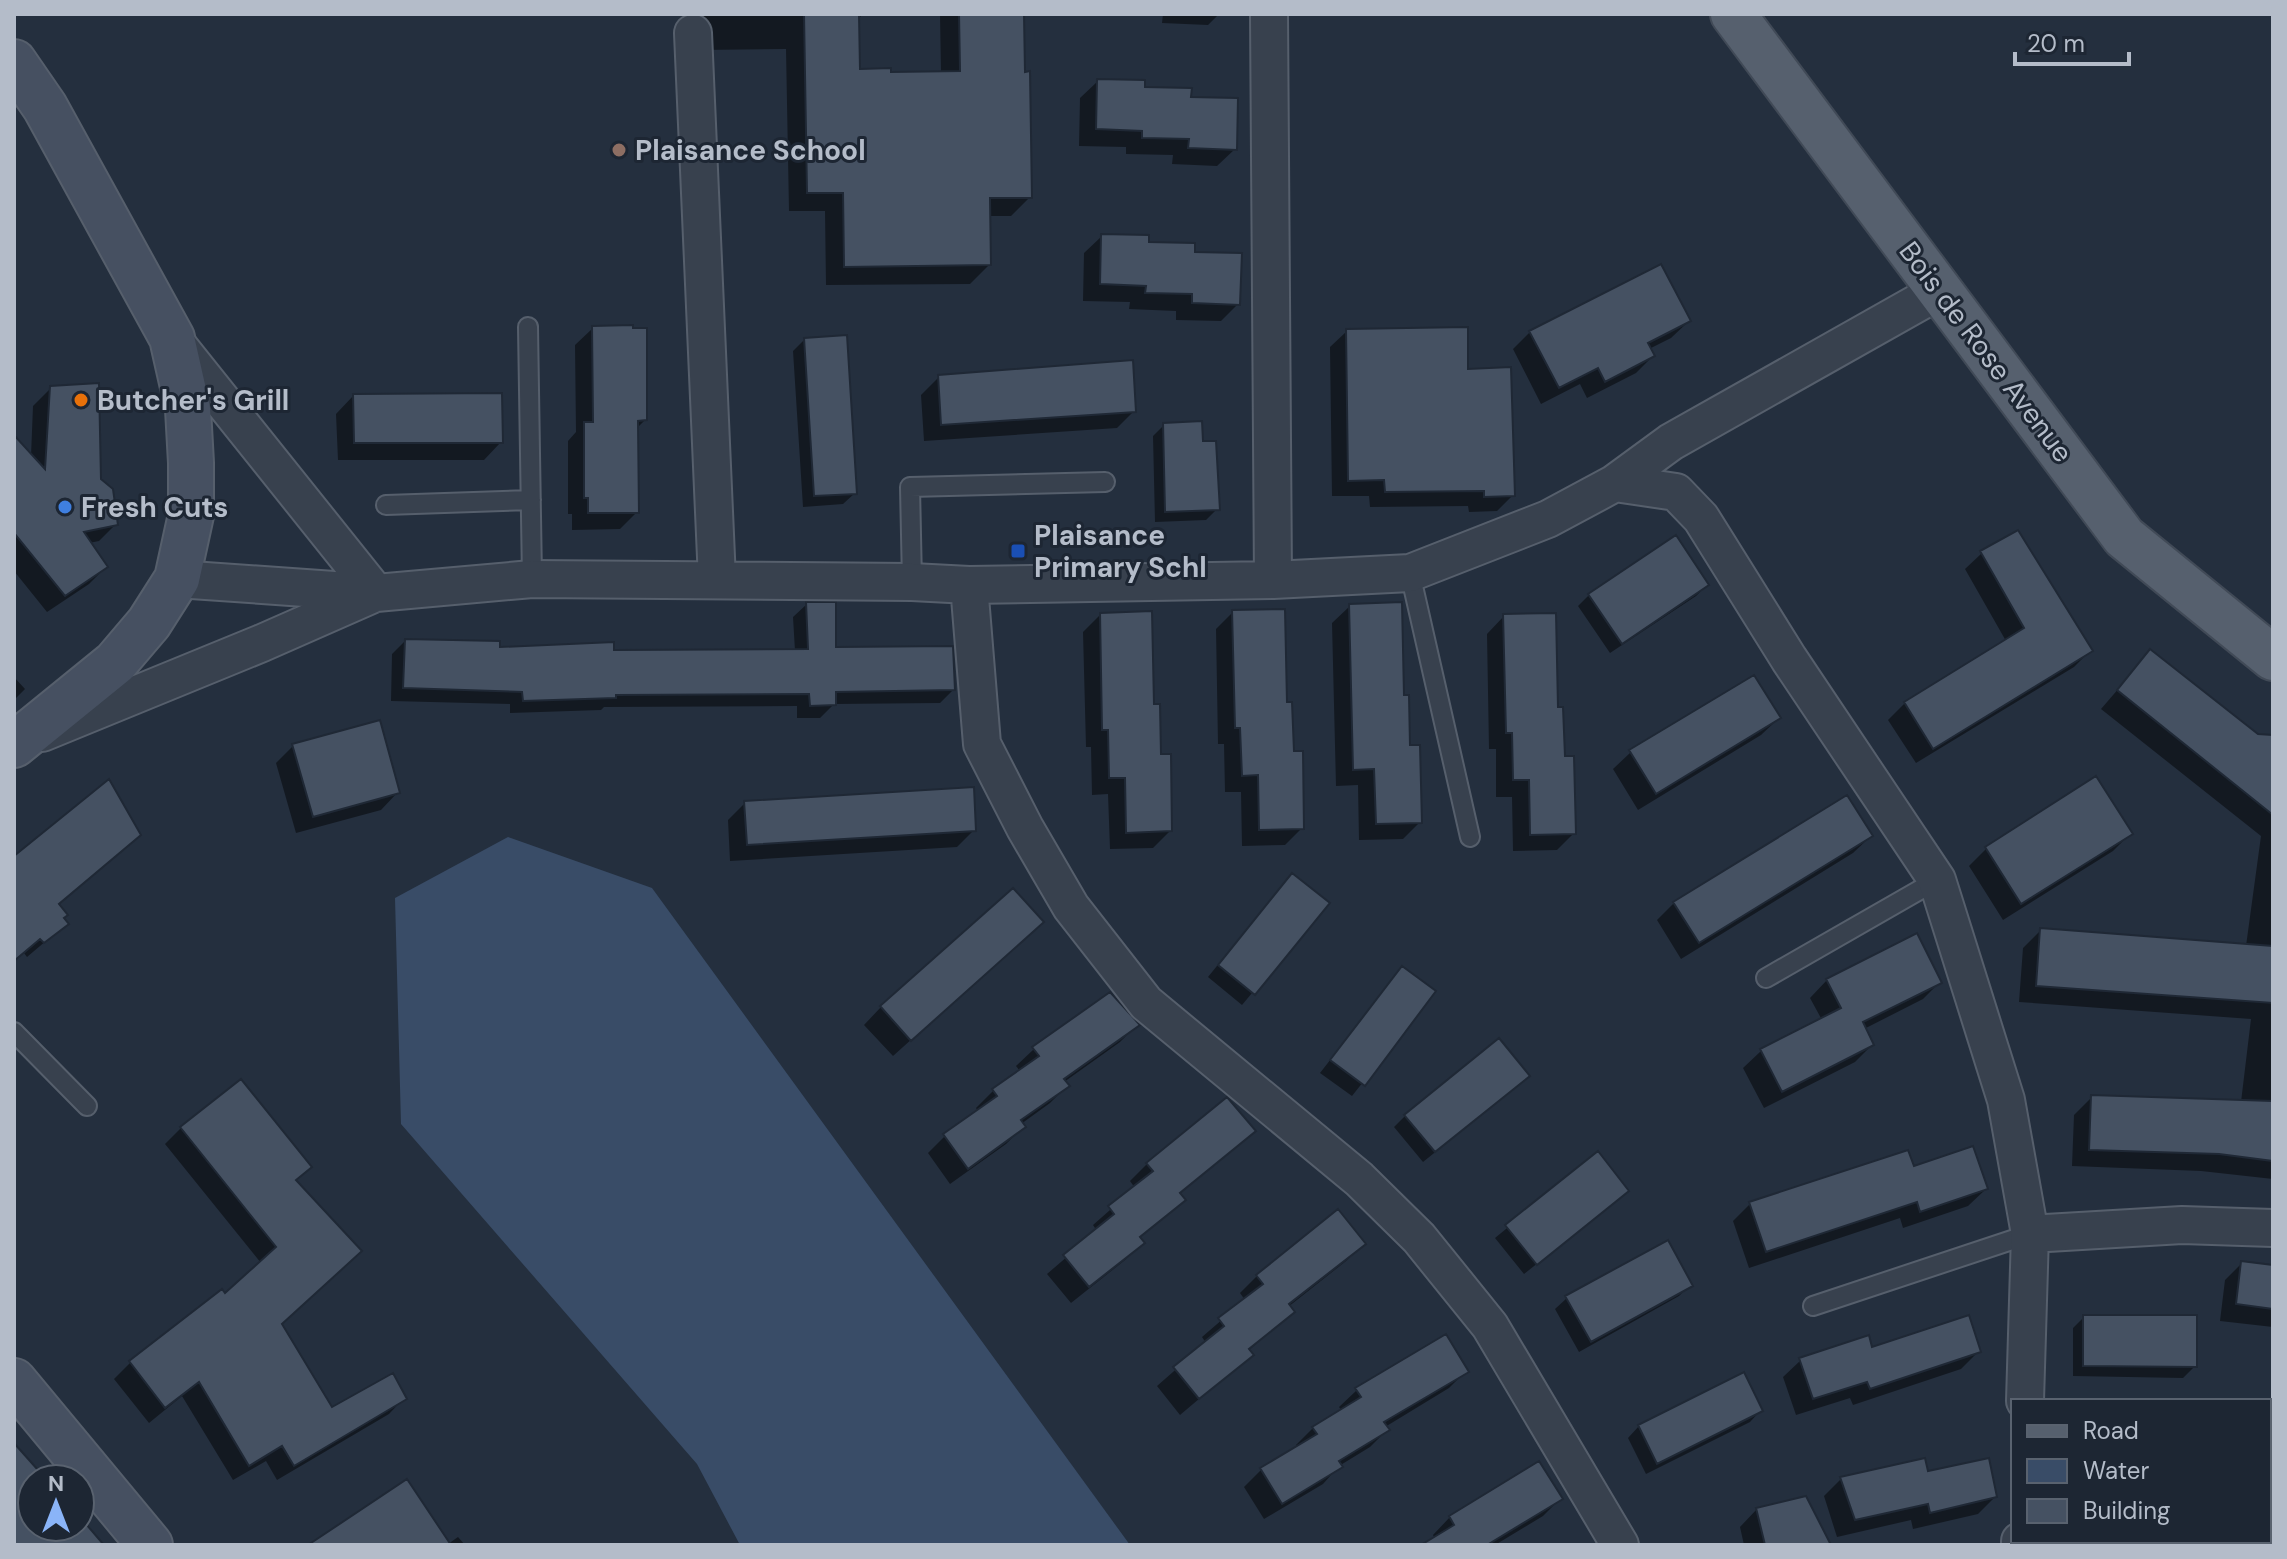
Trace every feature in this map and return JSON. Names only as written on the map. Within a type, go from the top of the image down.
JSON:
[{"type":"main road","name":"Bois de Rose Avenue","points":[[1733,14],[2124,537],[2273,658]]},
{"type":"main road","points":[[14,62],[45,107],[172,338],[188,409],[191,463],[191,515],[177,579],[149,623],[115,663],[15,744]]},
{"type":"main road","points":[[14,1381],[150,1545]]},
{"type":"street","points":[[1269,14],[1273,580]]},
{"type":"street","points":[[693,33],[717,580]]},
{"type":"street","points":[[177,579],[376,593],[532,579],[969,585],[1273,580],[1410,573],[1548,519],[1615,483],[1671,442],[1930,296]]},
{"type":"street","points":[[172,338],[376,593]]},
{"type":"street","points":[[1615,483],[1676,492],[1701,518],[1789,659],[1937,880],[2006,1100],[2030,1234],[2025,1399]]},
{"type":"street","points":[[969,585],[982,744],[1025,828],[1071,907],[1146,1003],[1359,1179],[1419,1238],[1490,1326],[1620,1545]]},
{"type":"street","points":[[15,744],[376,593]]},
{"type":"street","points":[[2030,1234],[2182,1225],[2273,1228]]},
{"type":"lane","points":[[528,327],[532,579]]},
{"type":"lane","points":[[912,582],[910,487],[1105,482]]},
{"type":"lane","points":[[386,505],[531,500]]},
{"type":"lane","points":[[1410,573],[1470,837]]},
{"type":"lane","points":[[1766,978],[1937,880]]},
{"type":"lane","points":[[14,1032],[87,1106]]},
{"type":"lane","points":[[1813,1306],[2030,1234]]},
{"type":"water","points":[[508,837],[652,888],[1130,1545],[740,1545],[697,1464],[401,1124],[395,898]]},
{"type":"building","points":[[804,14],[859,14],[860,69],[891,68],[891,72],[960,71],[959,14],[1024,14],[1025,72],[1030,71],[1032,198],[990,198],[991,265],[844,267],[843,193],[807,193]]},
{"type":"building","points":[[1097,79],[1145,80],[1145,87],[1192,88],[1191,97],[1238,98],[1237,150],[1188,148],[1189,139],[1142,138],[1142,131],[1096,129]]},
{"type":"building","points":[[1101,234],[1149,235],[1149,242],[1195,243],[1195,252],[1242,253],[1240,305],[1192,303],[1192,294],[1145,293],[1146,286],[1100,284]]},
{"type":"building","points":[[1661,264],[1691,321],[1648,343],[1655,356],[1605,382],[1598,368],[1559,388],[1529,331]]},
{"type":"building","points":[[633,325],[633,328],[647,328],[647,420],[638,421],[639,513],[588,513],[588,498],[584,498],[584,422],[593,422],[592,326]]},
{"type":"building","points":[[1468,327],[1468,369],[1511,367],[1515,496],[1484,497],[1484,491],[1385,492],[1384,480],[1348,481],[1346,329]]},
{"type":"building","points":[[847,335],[857,494],[814,496],[804,338]]},
{"type":"building","points":[[1133,360],[1136,412],[941,425],[938,375]]},
{"type":"building","name":"Fresh Cuts","points":[[99,383],[101,479],[113,489],[118,525],[84,532],[108,567],[65,596],[14,533],[14,435],[45,469],[50,386]]},
{"type":"building","points":[[502,393],[503,443],[354,443],[353,394]]},
{"type":"building","points":[[1202,421],[1203,441],[1216,441],[1220,510],[1165,512],[1163,423]]},
{"type":"building","points":[[2018,530],[2093,651],[1933,749],[1904,702],[2024,628],[1980,551]]},
{"type":"building","points":[[1676,535],[1709,585],[1622,644],[1588,594]]},
{"type":"building","points":[[806,602],[836,602],[836,647],[953,646],[955,690],[836,692],[836,705],[810,706],[809,694],[616,695],[616,698],[523,701],[522,692],[403,688],[405,639],[500,641],[500,647],[614,642],[614,650],[808,649]]},
{"type":"building","points":[[1402,602],[1404,695],[1409,695],[1410,745],[1420,745],[1422,823],[1376,824],[1374,769],[1353,770],[1349,604]]},
{"type":"building","points":[[1285,609],[1287,702],[1292,702],[1294,751],[1303,751],[1304,829],[1259,830],[1258,775],[1242,776],[1240,728],[1235,728],[1232,610]]},
{"type":"building","points":[[1152,611],[1154,704],[1160,704],[1161,754],[1171,754],[1172,831],[1126,833],[1125,778],[1109,778],[1108,730],[1102,730],[1100,613]]},
{"type":"building","points":[[1556,613],[1558,707],[1563,707],[1565,756],[1574,756],[1576,834],[1530,835],[1529,780],[1513,780],[1512,733],[1506,733],[1503,614]]},
{"type":"building","points":[[2150,649],[2258,734],[2273,735],[2273,815],[2117,690]]},
{"type":"building","points":[[1754,675],[1781,718],[1656,794],[1629,750]]},
{"type":"building","points":[[380,720],[400,793],[313,817],[292,744]]},
{"type":"building","points":[[2096,776],[2133,834],[2021,904],[1985,847]]},
{"type":"building","points":[[109,779],[141,835],[59,904],[68,915],[64,918],[69,924],[44,943],[40,939],[14,961],[14,856]]},
{"type":"building","points":[[974,787],[976,831],[747,845],[744,801]]},
{"type":"building","points":[[1847,795],[1873,836],[1699,943],[1673,902]]},
{"type":"building","points":[[1292,873],[1330,903],[1255,995],[1218,965]]},
{"type":"building","points":[[1013,888],[1044,922],[911,1041],[880,1006]]},
{"type":"building","points":[[2040,928],[2273,946],[2273,1003],[2036,986]]},
{"type":"building","points":[[1917,933],[1942,983],[1863,1022],[1874,1045],[1782,1092],[1760,1049],[1841,1008],[1826,979]]},
{"type":"building","points":[[1402,966],[1436,991],[1365,1086],[1330,1060]]},
{"type":"building","points":[[1110,992],[1140,1025],[1064,1079],[1070,1086],[1021,1120],[1026,1127],[968,1169],[943,1134],[997,1096],[992,1089],[1039,1056],[1032,1047]]},
{"type":"building","points":[[1499,1038],[1530,1076],[1435,1152],[1404,1115]]},
{"type":"building","points":[[241,1079],[312,1167],[296,1180],[362,1251],[282,1324],[332,1407],[393,1373],[407,1399],[294,1466],[282,1446],[249,1466],[199,1382],[165,1408],[129,1361],[222,1289],[225,1293],[276,1247],[180,1127]]},
{"type":"building","points":[[2091,1095],[2273,1101],[2273,1161],[2219,1154],[2089,1150]]},
{"type":"building","points":[[1227,1097],[1256,1131],[1180,1193],[1186,1200],[1140,1237],[1145,1243],[1089,1287],[1063,1255],[1114,1214],[1108,1206],[1153,1171],[1146,1163]]},
{"type":"building","points":[[1973,1146],[1988,1189],[1920,1212],[1917,1202],[1766,1252],[1749,1202],[1908,1150],[1914,1166]]},
{"type":"building","points":[[1598,1151],[1629,1191],[1537,1265],[1505,1225]]},
{"type":"building","points":[[1338,1209],[1366,1244],[1289,1304],[1295,1312],[1249,1349],[1254,1355],[1199,1399],[1173,1367],[1224,1326],[1218,1318],[1263,1284],[1256,1275]]},
{"type":"building","points":[[1668,1240],[1693,1286],[1591,1342],[1565,1296]]},
{"type":"building","points":[[2241,1261],[2273,1265],[2273,1309],[2236,1304]]},
{"type":"building","points":[[1969,1315],[1981,1352],[1870,1389],[1867,1382],[1813,1399],[1799,1358],[1869,1335],[1872,1347]]},
{"type":"building","points":[[2083,1315],[2197,1315],[2197,1367],[2083,1366]]},
{"type":"building","points":[[1446,1334],[1469,1372],[1384,1422],[1390,1430],[1339,1461],[1343,1467],[1282,1504],[1260,1468],[1317,1434],[1312,1427],[1361,1397],[1355,1388]]},
{"type":"building","points":[[1744,1372],[1763,1411],[1657,1464],[1638,1425]]},
{"type":"building","points":[[14,1443],[32,1463],[16,1463],[16,1543],[96,1543],[96,1536],[104,1545],[14,1545]]},
{"type":"building","points":[[1925,1458],[1928,1471],[1989,1458],[1997,1497],[1930,1513],[1928,1504],[1855,1520],[1840,1477]]},
{"type":"building","points":[[1539,1461],[1563,1499],[1487,1545],[1421,1545],[1454,1525],[1449,1516]]},
{"type":"building","points":[[407,1479],[451,1545],[308,1545]]},
{"type":"building","points":[[1806,1496],[1831,1545],[1765,1545],[1756,1508]]},
{"type":"place","name":"Plaisance School","points":[[619,150]]},
{"type":"place","name":"Butcher's Grill","points":[[81,400]]},
{"type":"place","name":"Fresh Cuts","points":[[65,507]]},
{"type":"place","name":"Plaisance Primary Schl","points":[[1018,551]]}]
